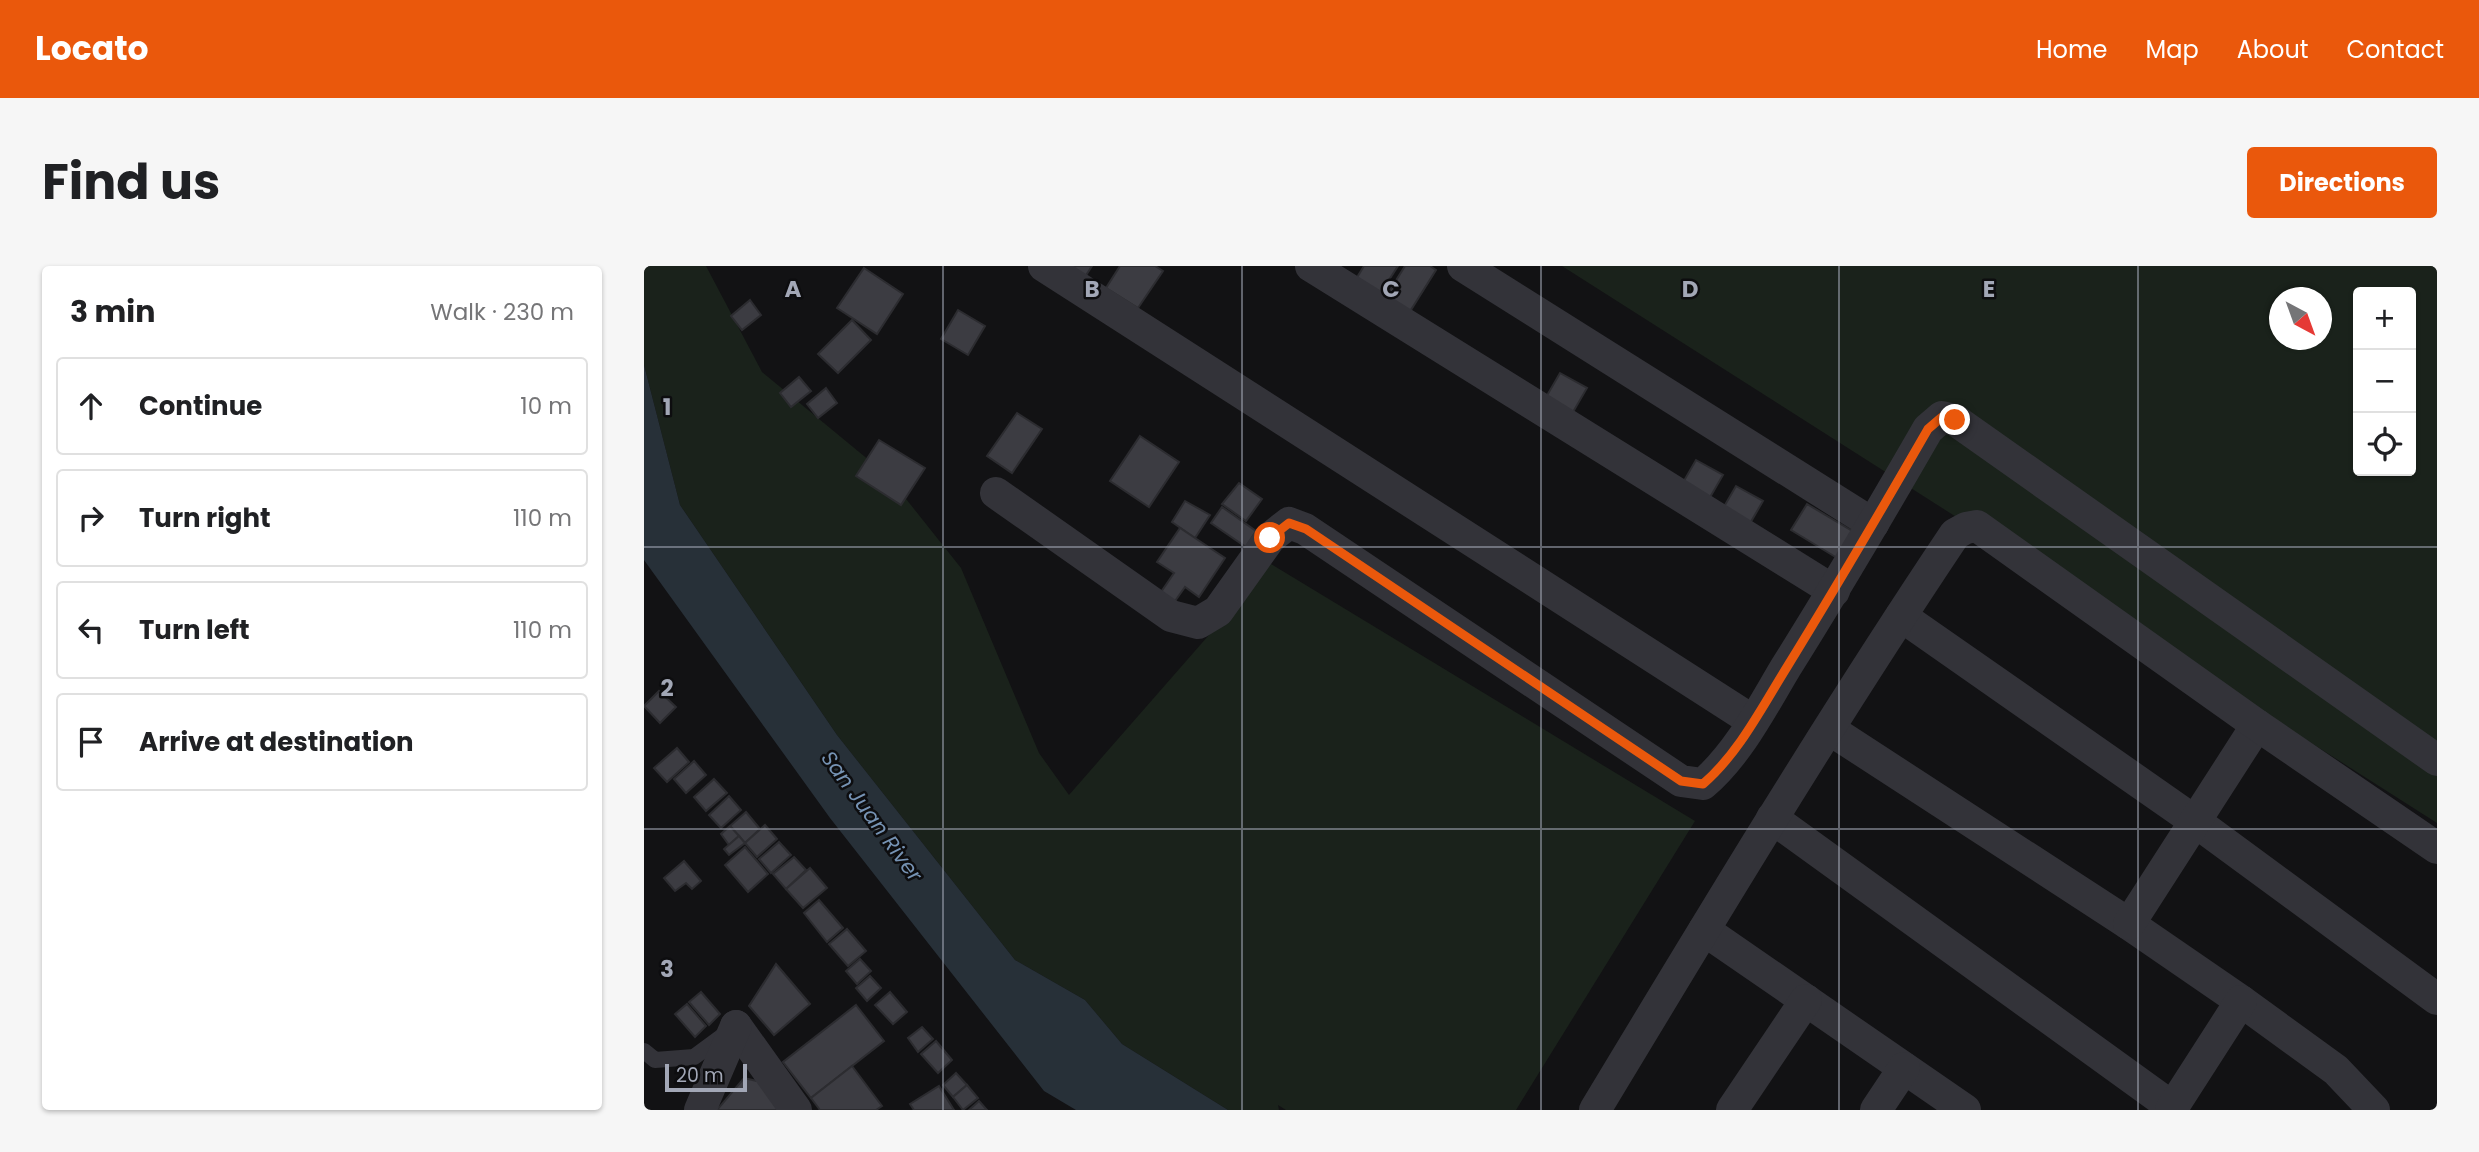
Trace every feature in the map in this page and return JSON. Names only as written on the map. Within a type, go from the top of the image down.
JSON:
[{"type":"street","points":[[1044,266],[1753,721]]},
{"type":"street","points":[[1311,266],[1834,592]]},
{"type":"street","points":[[1462,266],[1873,524]]},
{"type":"street","points":[[996,493],[1171,616],[1198,623],[1219,611],[1270,538],[1289,523],[1306,529],[1681,781],[1703,784],[1722,768],[1753,721],[1834,592],[1928,429],[1942,417],[1955,420],[2437,760]]},
{"type":"street","points":[[1594,1110],[1772,818],[1901,615],[1955,534],[1966,528],[1977,526],[2257,725],[2437,848]]},
{"type":"street","points":[[1901,615],[2196,822],[2437,999]]},
{"type":"street","points":[[2130,924],[2257,725]]},
{"type":"street","points":[[1829,729],[2130,924],[2241,1001],[2336,1070],[2374,1110]]},
{"type":"street","points":[[1772,818],[2171,1109],[2241,1001]]},
{"type":"street","points":[[1704,930],[1965,1110]]},
{"type":"street","points":[[1732,1110],[1806,1000]]},
{"type":"street","points":[[700,1110],[736,1026]]},
{"type":"street","points":[[736,1026],[796,1110]]},
{"type":"street","points":[[1876,1110],[1904,1068]]},
{"type":"lane","points":[[644,1051],[655,1060],[694,1058],[736,1026]]},
{"type":"shaded area","points":[[644,266],[706,266],[762,372],[887,475],[961,568],[1039,753],[1069,795],[1271,564],[1695,821],[1516,1110],[1286,1110],[1278,1105],[1279,1110],[1228,1110],[1122,1044],[1085,1000],[1015,960],[837,735],[680,505],[644,365]]},
{"type":"shaded area","points":[[1562,266],[2437,266],[2437,823]]},
{"type":"water","name":"San Juan River","points":[[644,365],[680,505],[837,735],[1015,960],[1085,1000],[1122,1044],[1228,1110],[1076,1110],[1044,1091],[830,818],[644,560]]},
{"type":"building","points":[[1056,266],[1092,266],[1083,280]]},
{"type":"building","points":[[1120,266],[1155,266],[1163,271],[1138,308],[1106,288]]},
{"type":"building","points":[[1364,266],[1398,266],[1380,294],[1356,279]]},
{"type":"building","points":[[1405,266],[1430,266],[1436,270],[1409,313],[1385,298]]},
{"type":"building","points":[[864,268],[903,294],[877,334],[837,308]]},
{"type":"building","points":[[750,300],[761,315],[742,330],[731,316]]},
{"type":"building","points":[[958,310],[985,326],[968,355],[941,339]]},
{"type":"building","points":[[852,320],[871,340],[838,373],[818,354]]},
{"type":"building","points":[[1560,373],[1587,388],[1569,419],[1542,404]]},
{"type":"building","points":[[799,377],[811,391],[791,407],[780,393]]},
{"type":"building","points":[[826,388],[837,403],[818,418],[807,404]]},
{"type":"building","points":[[1017,413],[1042,429],[1012,473],[987,456]]},
{"type":"building","points":[[1140,436],[1179,462],[1149,507],[1110,481]]},
{"type":"building","points":[[879,440],[925,468],[901,505],[856,476]]},
{"type":"building","points":[[1696,460],[1723,475],[1705,506],[1678,491]]},
{"type":"building","points":[[1239,483],[1262,499],[1246,521],[1222,504]]},
{"type":"building","points":[[1736,486],[1763,501],[1745,532],[1718,517]]},
{"type":"building","points":[[1185,501],[1210,515],[1195,538],[1172,522]]},
{"type":"building","points":[[1807,504],[1864,538],[1847,564],[1791,530]]},
{"type":"building","points":[[1222,507],[1256,531],[1246,547],[1211,523]]},
{"type":"building","points":[[1180,528],[1225,558],[1199,597],[1185,587],[1173,604],[1159,595],[1174,573],[1157,562]]},
{"type":"building","points":[[659,691],[676,707],[660,723],[644,706]]},
{"type":"building","points":[[677,748],[689,762],[667,782],[654,768]]},
{"type":"building","points":[[694,761],[706,775],[686,793],[674,779]]},
{"type":"building","points":[[714,779],[727,793],[706,811],[694,797]]},
{"type":"building","points":[[729,796],[741,810],[721,828],[709,815]]},
{"type":"building","points":[[746,812],[760,829],[745,843],[730,826]]},
{"type":"building","points":[[765,825],[777,839],[757,857],[745,843]]},
{"type":"building","points":[[730,826],[739,836],[729,845],[721,834]]},
{"type":"building","points":[[739,836],[745,843],[729,855],[724,849]]},
{"type":"building","points":[[779,842],[791,855],[771,873],[759,859]]},
{"type":"building","points":[[745,847],[768,874],[748,892],[725,865]]},
{"type":"building","points":[[794,857],[806,870],[786,889],[773,874]]},
{"type":"building","points":[[684,861],[701,881],[692,889],[686,883],[675,891],[664,878]]},
{"type":"building","points":[[810,868],[827,888],[803,908],[786,889]]},
{"type":"building","points":[[819,900],[843,928],[827,942],[804,913]]},
{"type":"building","points":[[847,929],[866,951],[848,966],[829,944]]},
{"type":"building","points":[[860,959],[871,971],[857,984],[846,971]]},
{"type":"building","points":[[776,964],[810,1004],[774,1035],[749,1006]]},
{"type":"building","points":[[870,976],[881,988],[867,1001],[856,988]]},
{"type":"building","points":[[701,992],[720,1014],[709,1025],[689,1002]]},
{"type":"building","points":[[890,992],[907,1012],[893,1024],[875,1005]]},
{"type":"building","points":[[687,1004],[706,1026],[695,1037],[675,1014]]},
{"type":"building","points":[[856,1005],[884,1041],[811,1098],[783,1062]]},
{"type":"building","points":[[922,1027],[933,1039],[918,1052],[908,1038]]},
{"type":"building","points":[[936,1041],[952,1060],[938,1073],[921,1054]]},
{"type":"building","points":[[852,1066],[882,1106],[876,1110],[820,1110],[811,1098]]},
{"type":"building","points":[[956,1073],[967,1085],[953,1097],[943,1085]]},
{"type":"building","points":[[744,1078],[761,1082],[785,1110],[717,1110]]},
{"type":"building","points":[[967,1085],[978,1098],[963,1110],[953,1097]]},
{"type":"building","points":[[939,1086],[954,1110],[914,1110],[910,1104]]},
{"type":"building","points":[[979,1101],[987,1110],[969,1110]]},
{"type":"route","points":[[1270,538],[1289,523],[1306,529],[1681,781],[1703,784],[1722,768],[1753,721],[1834,592],[1928,429],[1942,417],[1955,420]]}]
